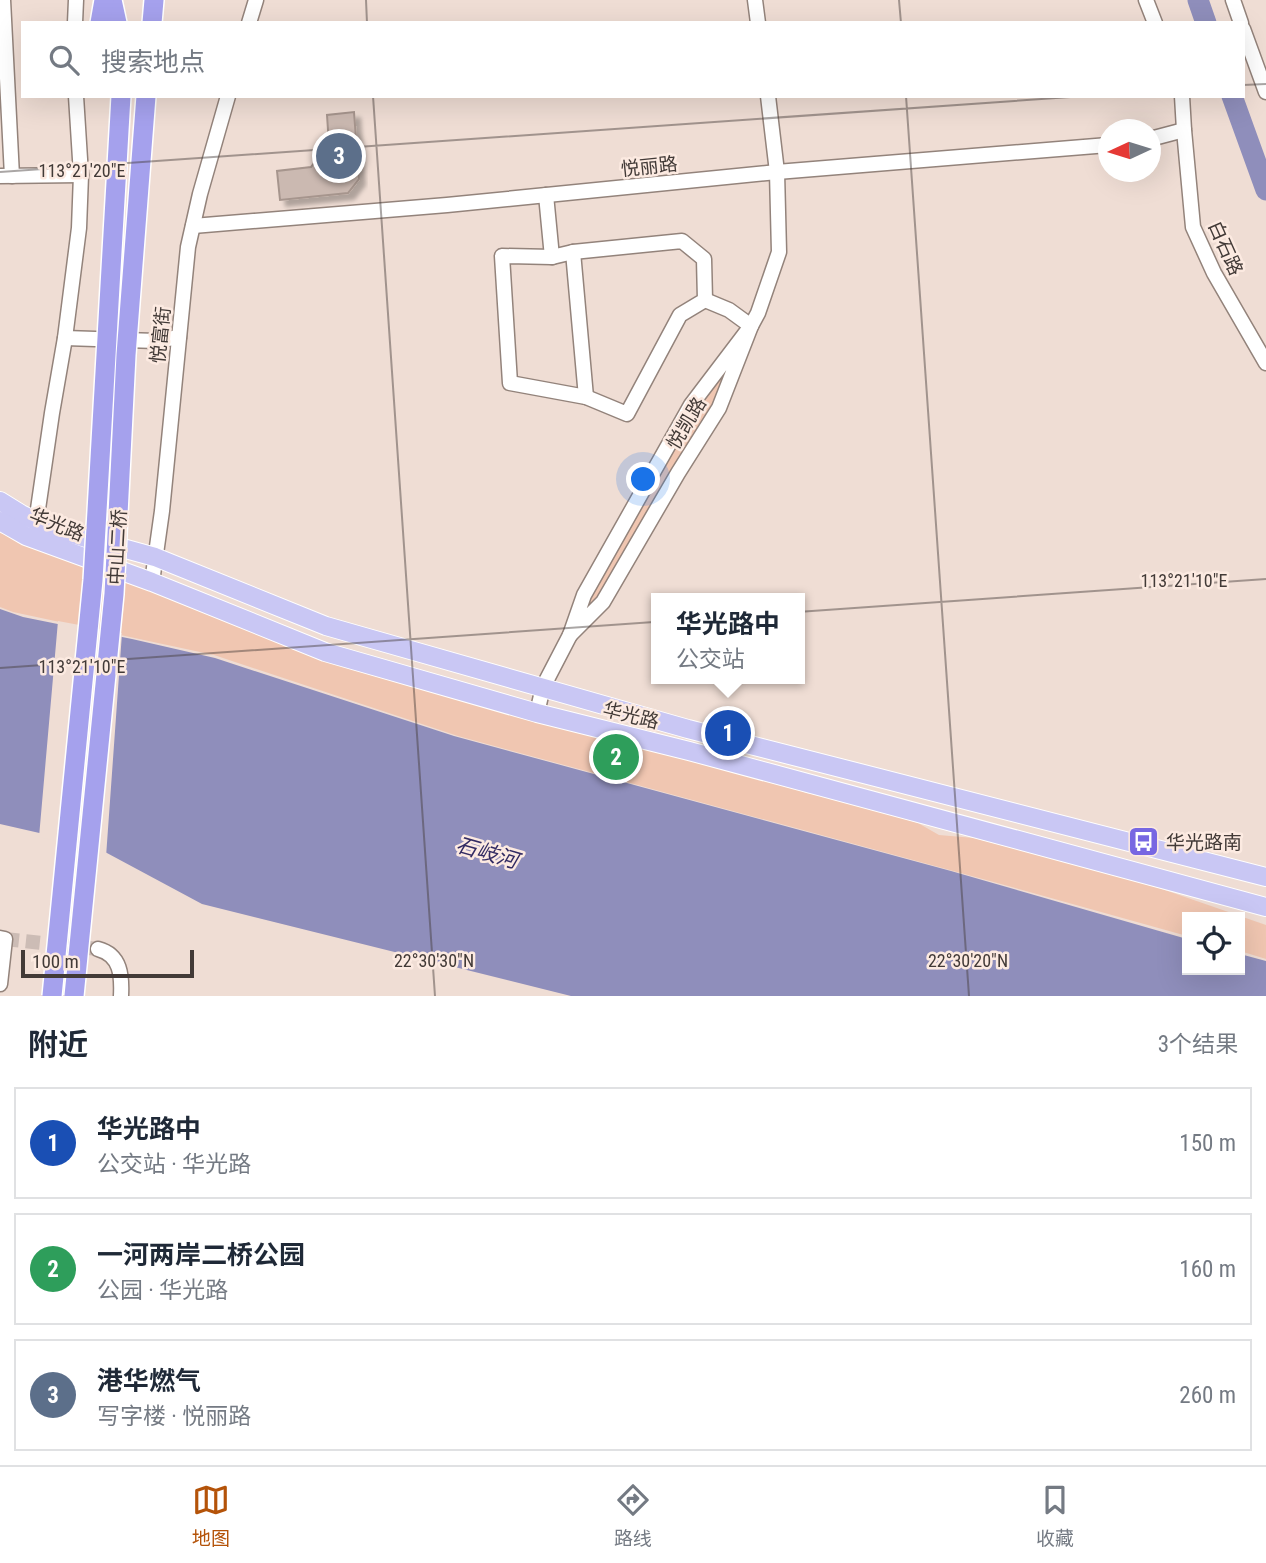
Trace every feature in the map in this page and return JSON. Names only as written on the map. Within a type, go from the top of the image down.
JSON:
[{"type":"highway","points":[[100,21],[104,0]]},
{"type":"highway","points":[[112,0],[117,21]]},
{"type":"highway","points":[[125,21],[126,0]]},
{"type":"highway","points":[[152,21],[154,0]]},
{"type":"highway","name":"中山二桥","points":[[52,996],[93,580],[121,98]]},
{"type":"highway","name":"中山二桥","points":[[74,996],[114,594],[126,355],[146,98]]},
{"type":"main road","name":"华光路","points":[[0,501],[30,528],[50,528],[155,557],[326,626],[688,729],[1266,877]]},
{"type":"main road","name":"华光路","points":[[0,521],[30,528],[152,582],[325,652],[537,713],[690,751],[1266,907]]},
{"type":"street","points":[[3,0],[6,176],[81,176]]},
{"type":"street","points":[[75,21],[76,0]]},
{"type":"street","points":[[250,21],[256,0]]},
{"type":"street","points":[[755,0],[758,21]]},
{"type":"street","points":[[1146,0],[1154,21]]},
{"type":"street","points":[[1233,0],[1240,21]]},
{"type":"street","points":[[1245,34],[1266,92]]},
{"type":"street","points":[[30,528],[38,509],[79,228],[81,176],[76,98]]},
{"type":"street","name":"悦富街","points":[[152,582],[162,511],[188,247],[227,98]]},
{"type":"street","name":"悦凯路","points":[[570,635],[603,603],[719,408],[758,313],[779,252],[777,173],[768,98]]},
{"type":"street","name":"白石路","points":[[1182,98],[1193,227],[1214,273],[1266,363]]},
{"type":"street","points":[[1161,136],[1184,130]]},
{"type":"street","name":"悦丽路","points":[[193,226],[1098,146]]},
{"type":"street","points":[[545,195],[552,257]]},
{"type":"street","points":[[682,241],[704,259],[705,300],[680,315],[627,414],[586,397],[510,383],[502,256],[552,257],[573,252],[682,241]]},
{"type":"street","points":[[573,252],[586,397]]},
{"type":"street","points":[[705,300],[729,310],[751,326]]},
{"type":"street","name":"悦凯路","points":[[537,713],[543,687],[570,635],[584,595],[691,405],[751,326]]},
{"type":"street","points":[[65,338],[156,341],[179,337]]},
{"type":"street","points":[[0,984],[3,938]]},
{"type":"street","points":[[98,949],[104,951],[122,974],[121,996]]},
{"type":"shaded area","points":[[726,370],[712,410],[598,603],[580,615],[699,402],[714,380]]},
{"type":"shaded area","points":[[0,533],[98,567],[297,645],[762,773],[806,793],[840,799],[918,823],[939,835],[974,838],[1077,865],[1159,888],[1228,912],[1182,912],[1182,935],[458,736],[214,655],[0,607]]},
{"type":"shaded area","points":[[1245,918],[1266,925],[1266,959],[1245,953]]},
{"type":"water","name":"石岐河","points":[[0,609],[23,617],[215,658],[454,736],[951,871],[1182,938],[1182,975],[1245,975],[1245,955],[1266,961],[1266,996],[571,996],[202,904],[92,845],[0,824]]},
{"type":"pier","points":[[58,621],[122,633],[106,857],[90,849],[39,837]]},
{"type":"building","points":[[354,112],[359,179],[348,193],[280,200],[277,171],[311,167],[329,145],[327,115]]},
{"type":"waterway","points":[[1198,0],[1205,21]]},
{"type":"waterway","points":[[1233,98],[1266,190]]},
{"type":"tunnel","points":[[5,939],[98,949]]},
{"type":"place","name":"港华燃气","points":[[339,156]]},
{"type":"place","name":"华光路中","points":[[728,733]]},
{"type":"place","name":"一河两岸二桥公园","points":[[616,757]]},
{"type":"place","name":"华光路南","points":[[1143,842]]}]
